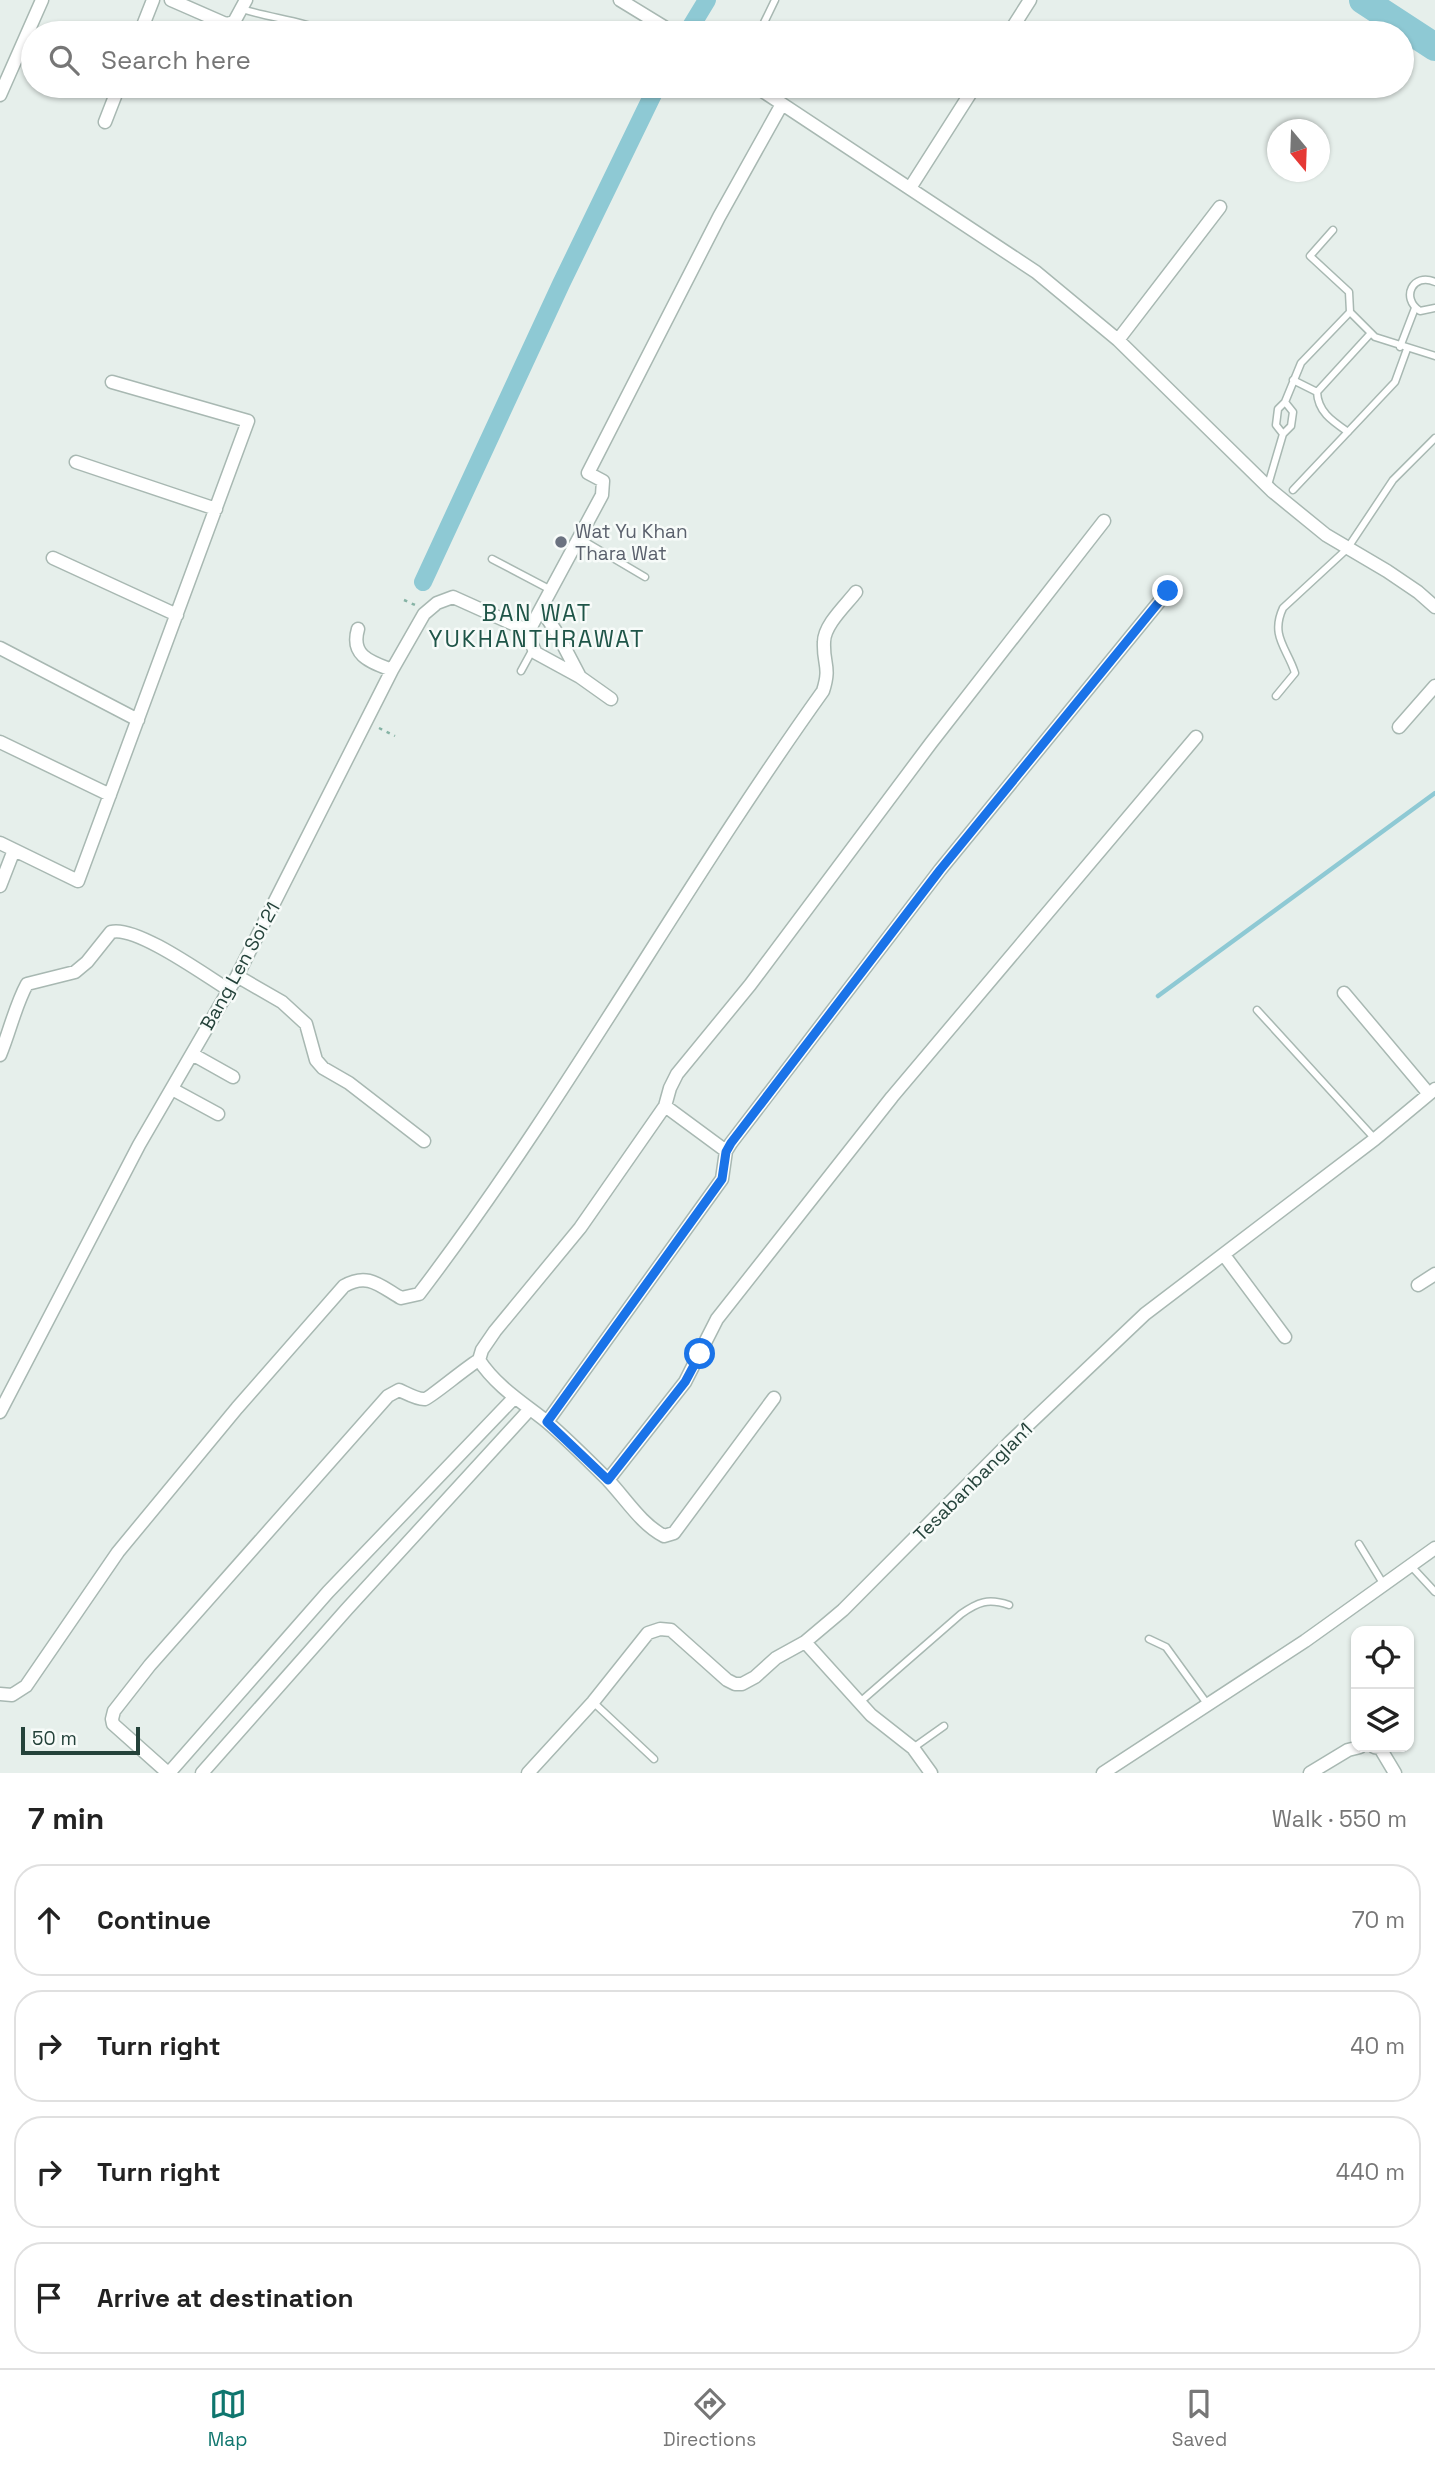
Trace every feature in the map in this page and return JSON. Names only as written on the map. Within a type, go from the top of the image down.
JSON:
[{"type":"street","points":[[33,21],[42,0]]},
{"type":"street","points":[[145,21],[153,0]]},
{"type":"street","points":[[171,0],[219,21]]},
{"type":"street","points":[[620,0],[654,21]]},
{"type":"street","points":[[1017,21],[1030,0]]},
{"type":"street","points":[[235,21],[244,4]]},
{"type":"street","points":[[0,95],[21,48]]},
{"type":"street","points":[[105,122],[114,98]]},
{"type":"street","points":[[773,98],[1036,272],[1118,340],[1267,487],[1326,535],[1387,571],[1435,607]]},
{"type":"street","points":[[910,188],[967,98]]},
{"type":"street","points":[[611,699],[580,677],[536,653],[525,628],[532,625],[602,495],[603,481],[588,473],[719,217],[782,104]]},
{"type":"street","points":[[1118,340],[1220,207]]},
{"type":"street","points":[[0,843],[78,881],[248,421],[112,382]]},
{"type":"street","points":[[76,462],[216,509]]},
{"type":"street","points":[[514,1398],[328,1592],[169,1773],[113,1724],[114,1711],[150,1665],[388,1396],[399,1390],[423,1400],[429,1398],[449,1380],[479,1360],[482,1350],[495,1331],[580,1228],[665,1106],[677,1074],[750,985],[931,743],[1104,521]]},
{"type":"street","points":[[53,558],[177,615]]},
{"type":"street","points":[[547,1422],[722,1179],[726,1152],[940,870],[1168,591]]},
{"type":"street","points":[[0,1694],[12,1695],[26,1686],[118,1552],[237,1408],[344,1286],[367,1278],[401,1298],[419,1294],[510,1169],[656,940],[823,691],[828,673],[823,640],[856,592]]},
{"type":"street","name":"Bang Len Soi 21","points":[[0,1412],[139,1145],[237,976],[392,670],[424,614],[437,603],[453,597],[525,628]]},
{"type":"street","points":[[541,609],[580,677]]},
{"type":"street","points":[[358,629],[355,640],[359,652],[372,662],[392,670]]},
{"type":"street","points":[[0,648],[138,720]]},
{"type":"street","points":[[1399,727],[1435,686]]},
{"type":"street","points":[[608,1480],[685,1382],[717,1319],[884,1108],[1196,737]]},
{"type":"street","points":[[0,742],[110,794]]},
{"type":"street","points":[[0,886],[14,850]]},
{"type":"street","points":[[0,1055],[27,984],[75,972],[87,962],[111,932],[136,935],[166,950],[229,990]]},
{"type":"street","points":[[237,976],[282,1002],[306,1024],[316,1060],[323,1068],[349,1083],[424,1141]]},
{"type":"street","points":[[1344,993],[1432,1091]]},
{"type":"street","points":[[192,1054],[233,1077]]},
{"type":"street","points":[[172,1089],[218,1114]]},
{"type":"street","name":"Tesabanbanglan1","points":[[528,1773],[593,1702],[648,1633],[660,1629],[671,1630],[727,1680],[735,1684],[742,1684],[755,1677],[776,1658],[805,1642],[891,1564],[1010,1442],[1145,1314],[1375,1139],[1432,1091]]},
{"type":"street","points":[[665,1106],[726,1152]]},
{"type":"street","points":[[1224,1255],[1285,1337]]},
{"type":"street","points":[[1418,1285],[1435,1274]]},
{"type":"street","points":[[479,1360],[486,1371],[514,1398],[547,1422],[608,1480],[653,1531],[664,1536],[674,1533],[774,1398]]},
{"type":"street","points":[[202,1773],[530,1409]]},
{"type":"street","points":[[410,1505],[428,1522]]},
{"type":"street","points":[[1103,1773],[1306,1641],[1435,1548]]},
{"type":"street","points":[[328,1592],[347,1609]]},
{"type":"street","points":[[805,1642],[858,1703],[913,1748],[931,1773]]},
{"type":"street","points":[[250,1681],[268,1697]]},
{"type":"street","points":[[1310,1773],[1351,1749]]},
{"type":"street","points":[[1382,1752],[1395,1773]]},
{"type":"lane","points":[[765,21],[775,0]]},
{"type":"lane","points":[[244,4],[261,15],[296,21]]},
{"type":"lane","points":[[1333,230],[1310,256],[1349,292],[1350,312],[1375,337],[1435,356]]},
{"type":"lane","points":[[1435,282],[1423,279],[1414,284],[1410,299],[1415,308],[1425,311],[1435,308]]},
{"type":"lane","points":[[1293,490],[1395,382],[1415,308]]},
{"type":"lane","points":[[1283,434],[1276,425],[1278,409],[1285,402],[1301,363],[1350,312]]},
{"type":"lane","points":[[1348,432],[1326,417],[1318,402],[1317,392],[1371,333]]},
{"type":"lane","points":[[1293,380],[1317,392]]},
{"type":"lane","points":[[1267,487],[1283,434],[1291,426],[1293,412],[1285,402]]},
{"type":"lane","points":[[1276,696],[1295,673],[1278,636],[1277,621],[1283,608],[1347,549],[1392,480],[1435,438]]},
{"type":"lane","points":[[579,538],[645,577]]},
{"type":"lane","points":[[492,558],[551,590]]},
{"type":"lane","points":[[521,671],[533,649]]},
{"type":"lane","points":[[1257,1010],[1375,1139]]},
{"type":"lane","points":[[1359,1544],[1384,1586]]},
{"type":"lane","points":[[1411,1566],[1435,1592]]},
{"type":"lane","points":[[858,1703],[978,1602],[996,1600],[1009,1605]]},
{"type":"lane","points":[[1149,1639],[1166,1647],[1208,1705]]},
{"type":"lane","points":[[593,1702],[654,1759]]},
{"type":"lane","points":[[913,1748],[944,1726]]},
{"type":"path","points":[[367,722],[395,736]]},
{"type":"waterway","points":[[694,21],[707,0]]},
{"type":"waterway","points":[[1363,0],[1395,21]]},
{"type":"waterway","points":[[1414,33],[1435,47]]},
{"type":"waterway","points":[[423,582],[561,284],[651,98]]},
{"type":"waterway","points":[[1158,996],[1435,793]]},
{"type":"place","name":"Wat Yu Khan Thara Wat","points":[[561,542]]},
{"type":"district","name":"BAN WAT YUKHANTHRAWAT","points":[[537,626]]},
{"type":"route","points":[[700,1354],[685,1382],[608,1480],[547,1422],[722,1179],[726,1152],[731,1143],[940,870],[1168,591]]}]
